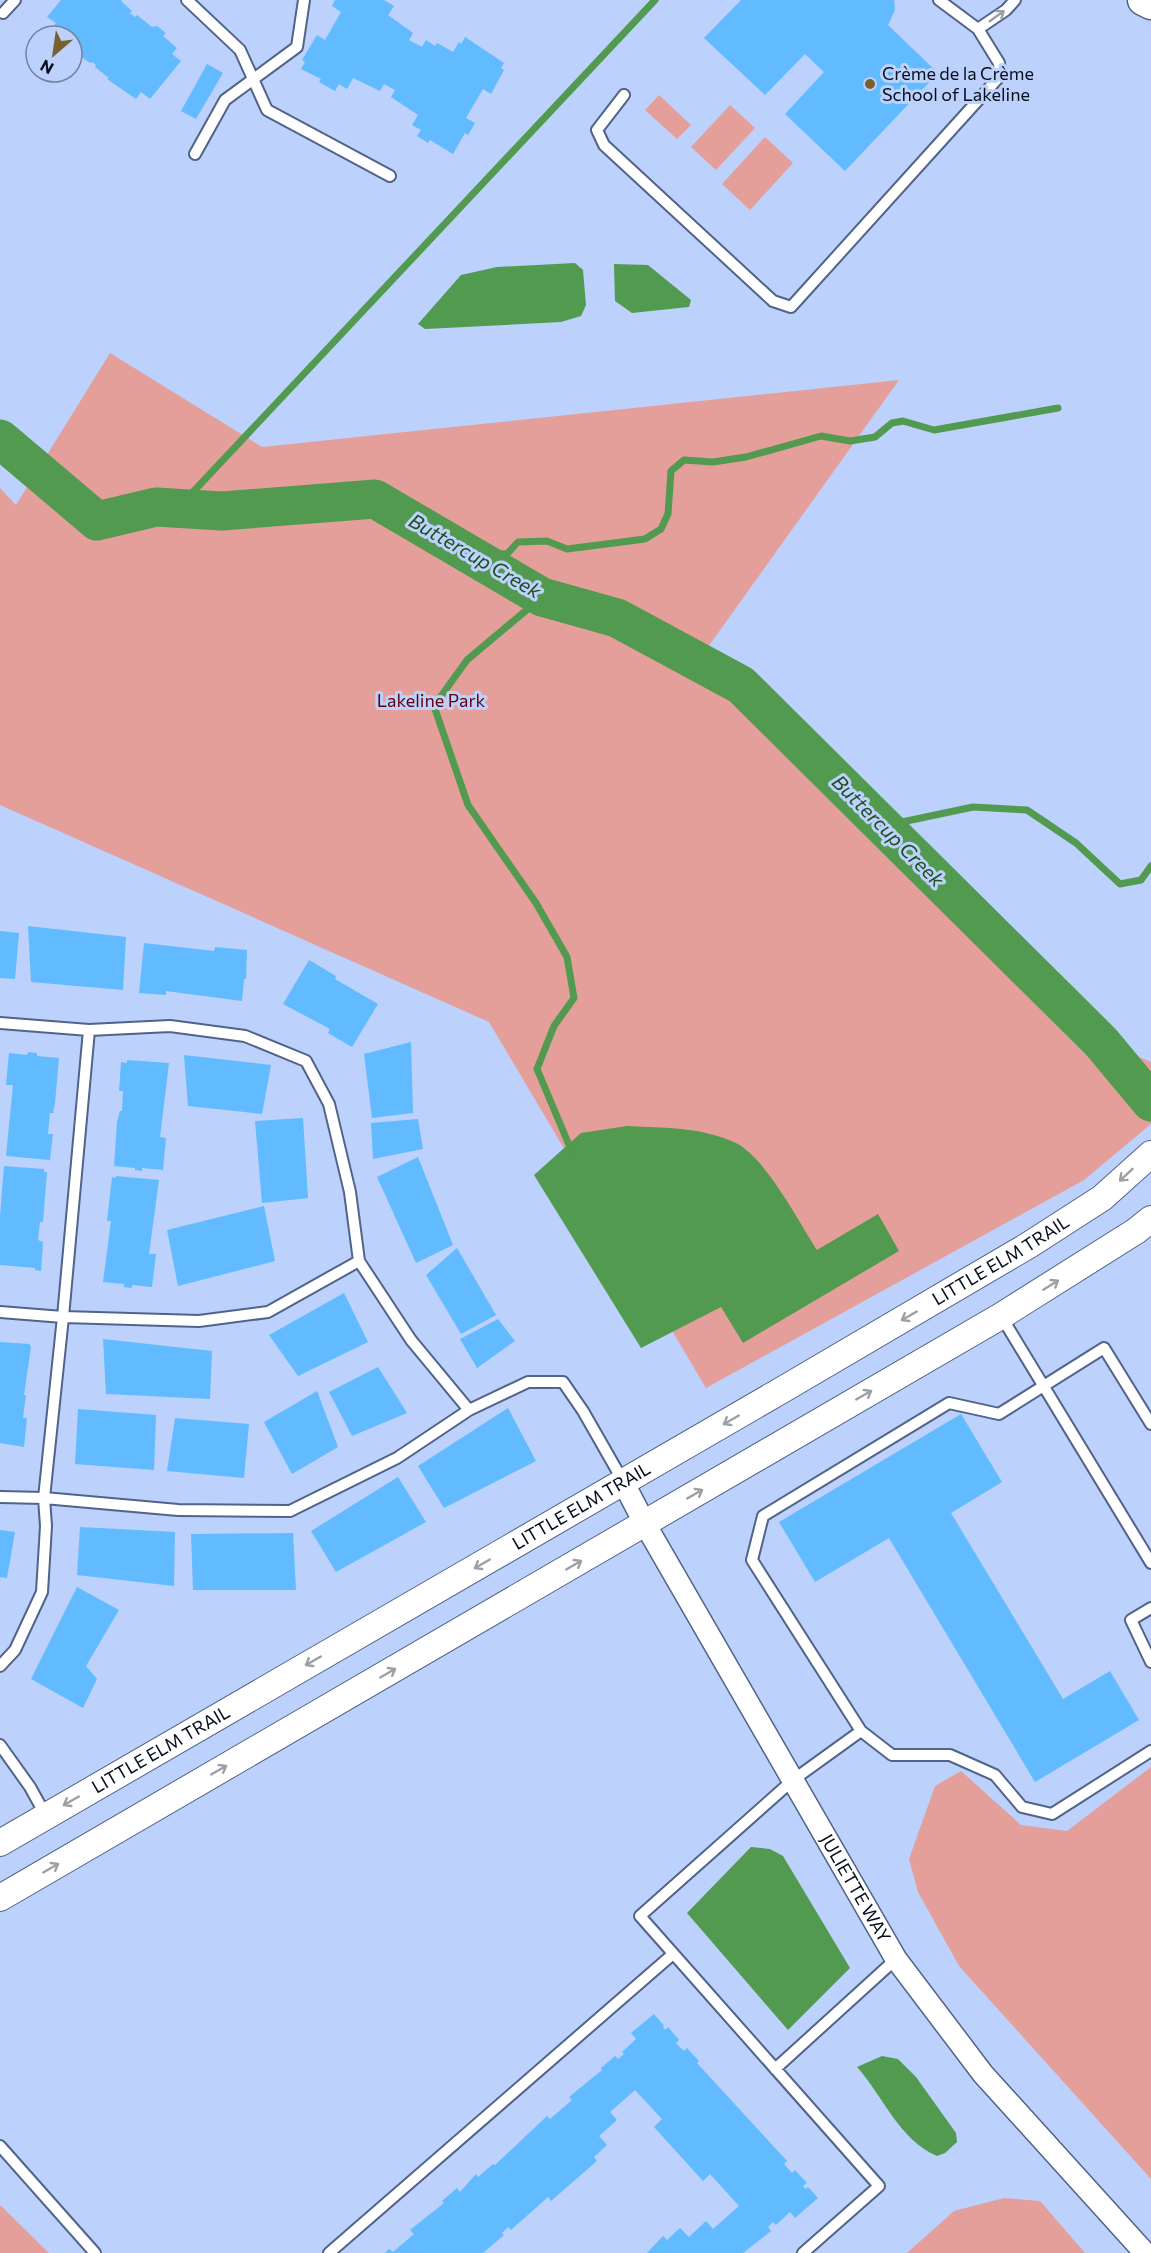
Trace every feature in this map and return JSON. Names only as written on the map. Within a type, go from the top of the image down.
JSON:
[{"type":"main road","points":[[1143,0],[1151,4]]},
{"type":"street","name":"LITTLE ELM TRAIL","points":[[0,1843],[1029,1245],[1102,1198],[1151,1154]]},
{"type":"street","points":[[0,1898],[1001,1316],[1136,1231],[1151,1219]]},
{"type":"street","name":"JULIETTE WAY","points":[[623,1482],[896,1959],[983,2074],[1144,2253]]},
{"type":"lane","points":[[3,14],[15,0]]},
{"type":"lane","points":[[188,0],[240,50],[267,110],[390,176]]},
{"type":"lane","points":[[195,154],[225,100],[297,47],[304,0]]},
{"type":"lane","points":[[978,30],[1006,10],[1015,0]]},
{"type":"lane","points":[[624,95],[597,130],[604,145],[773,301],[791,307],[1000,76],[999,63],[978,30],[942,1]]},
{"type":"lane","points":[[0,1023],[89,1030],[170,1026],[245,1036],[306,1061],[329,1104],[350,1192],[359,1261],[411,1340],[469,1410]]},
{"type":"lane","points":[[0,1666],[15,1650],[42,1592],[46,1526],[44,1498],[89,1030]]},
{"type":"lane","points":[[0,1312],[63,1317],[199,1321],[268,1312],[359,1261]]},
{"type":"lane","points":[[1001,1316],[1151,1563]]},
{"type":"lane","points":[[1151,1424],[1104,1348],[999,1414],[950,1403],[763,1516],[752,1560],[861,1731],[892,1755],[950,1755],[995,1775],[1022,1807],[1052,1814],[1151,1751]]},
{"type":"lane","points":[[0,1497],[44,1498],[178,1510],[290,1511],[397,1458],[469,1410],[528,1382],[563,1382],[583,1411],[623,1482]]},
{"type":"lane","points":[[1151,1608],[1131,1620],[1151,1662]]},
{"type":"lane","points":[[803,2253],[879,2186],[640,1916],[793,1780],[861,1731]]},
{"type":"lane","points":[[0,1745],[30,1787],[46,1816]]},
{"type":"lane","points":[[330,2253],[673,1954]]},
{"type":"lane","points":[[775,2069],[896,1959]]},
{"type":"lane","points":[[0,2146],[94,2253]]},
{"type":"green space","points":[[659,95],[691,125],[677,139],[645,110]]},
{"type":"green space","points":[[730,105],[755,128],[716,170],[691,147]]},
{"type":"green space","points":[[765,137],[793,163],[750,210],[722,184]]},
{"type":"green space","name":"Lakeline Park","points":[[110,353],[262,447],[899,380],[698,661],[1101,1042],[1151,1062],[1151,1124],[1084,1180],[706,1388],[489,1022],[0,805],[0,488],[16,505]]},
{"type":"green space","points":[[1151,1767],[1151,2179],[959,1966],[918,1892],[909,1859],[935,1786],[961,1771],[1021,1825],[1067,1831]]},
{"type":"green space","points":[[1004,2198],[1040,2201],[1085,2253],[907,2253],[954,2211]]},
{"type":"green space","points":[[0,2205],[49,2253],[0,2253]]},
{"type":"shaded area","points":[[575,263],[583,270],[586,305],[581,316],[561,322],[425,329],[418,324],[461,275],[497,267]]},
{"type":"shaded area","points":[[614,264],[648,265],[691,300],[689,307],[632,313],[615,301]]},
{"type":"shaded area","points":[[627,1126],[696,1131],[723,1138],[747,1150],[770,1176],[817,1250],[878,1214],[899,1251],[743,1343],[721,1307],[641,1348],[534,1175],[581,1133]]},
{"type":"shaded area","points":[[751,1847],[770,1849],[783,1856],[850,1968],[788,2030],[687,1913]]},
{"type":"shaded area","points":[[882,2056],[898,2059],[916,2077],[956,2133],[957,2142],[945,2153],[937,2156],[912,2139],[892,2116],[857,2067]]},
{"type":"building","points":[[61,0],[122,0],[135,17],[137,15],[152,27],[157,26],[166,33],[163,36],[177,48],[172,54],[181,61],[150,99],[141,92],[136,99],[107,79],[109,78],[95,67],[96,65],[84,59],[84,24],[55,24],[47,17]]},
{"type":"building","points":[[335,0],[384,0],[394,6],[388,15],[413,33],[409,40],[422,47],[426,40],[435,46],[437,43],[453,52],[465,37],[504,63],[501,68],[504,70],[491,94],[483,89],[466,118],[475,123],[468,135],[465,133],[453,154],[430,140],[428,143],[417,136],[421,130],[412,125],[418,115],[391,97],[395,90],[384,84],[380,91],[353,78],[347,89],[339,84],[335,91],[319,82],[321,79],[301,69],[305,62],[302,60],[317,35],[325,40],[341,12],[332,6]]},
{"type":"building","name":"Crème de la Crème School of Lakeline","points":[[741,0],[894,0],[895,10],[888,25],[938,73],[845,171],[785,114],[824,72],[805,54],[765,95],[704,38]]},
{"type":"building","points":[[207,64],[223,73],[196,119],[181,111]]},
{"type":"building","points":[[28,926],[126,937],[123,990],[31,982]]},
{"type":"building","points":[[0,931],[19,933],[15,979],[0,978]]},
{"type":"building","points":[[144,943],[214,951],[215,947],[247,950],[246,979],[244,979],[242,1001],[166,991],[166,995],[139,993]]},
{"type":"building","points":[[309,960],[336,976],[335,979],[378,1004],[352,1047],[328,1033],[330,1029],[283,1004]]},
{"type":"building","points":[[411,1042],[413,1113],[372,1118],[364,1054]]},
{"type":"building","points":[[28,1052],[37,1053],[37,1056],[59,1058],[55,1103],[53,1113],[50,1113],[48,1134],[53,1134],[50,1160],[6,1156],[13,1085],[6,1085],[9,1053],[27,1055]]},
{"type":"building","points":[[184,1055],[271,1065],[262,1114],[188,1106]]},
{"type":"building","points":[[127,1060],[169,1063],[160,1137],[166,1138],[163,1170],[142,1168],[142,1171],[114,1166],[117,1122],[120,1111],[122,1111],[123,1091],[119,1091],[121,1062],[127,1063]]},
{"type":"building","points":[[303,1118],[308,1198],[262,1203],[255,1121]]},
{"type":"building","points":[[418,1119],[423,1149],[373,1159],[371,1123]]},
{"type":"building","points":[[418,1157],[453,1245],[416,1263],[377,1177]]},
{"type":"building","points":[[4,1166],[44,1169],[44,1172],[47,1172],[43,1222],[40,1222],[38,1240],[43,1242],[41,1271],[35,1268],[0,1265],[0,1216]]},
{"type":"building","points":[[116,1176],[159,1180],[149,1254],[156,1254],[152,1287],[132,1285],[132,1288],[124,1287],[124,1284],[103,1282],[111,1221],[107,1221],[112,1177],[116,1178]]},
{"type":"building","points":[[264,1206],[275,1261],[178,1286],[167,1230]]},
{"type":"building","points":[[457,1248],[496,1315],[461,1334],[426,1275]]},
{"type":"building","points":[[344,1293],[368,1342],[298,1376],[269,1335]]},
{"type":"building","points":[[498,1319],[515,1341],[477,1368],[460,1339]]},
{"type":"building","points":[[103,1339],[212,1351],[210,1399],[106,1394]]},
{"type":"building","points":[[0,1342],[29,1344],[31,1347],[24,1395],[26,1395],[23,1418],[27,1418],[24,1447],[0,1443]]},
{"type":"building","points":[[378,1367],[407,1413],[352,1436],[329,1392]]},
{"type":"building","points":[[317,1391],[338,1447],[292,1474],[264,1422]]},
{"type":"building","points":[[508,1408],[536,1461],[444,1508],[418,1466]]},
{"type":"building","points":[[78,1409],[156,1415],[154,1470],[75,1464]]},
{"type":"building","points":[[961,1414],[1002,1482],[951,1513],[1063,1699],[1110,1671],[1139,1720],[1035,1782],[889,1538],[815,1582],[779,1522]]},
{"type":"building","points":[[175,1418],[249,1424],[244,1478],[167,1471]]},
{"type":"building","points":[[398,1477],[426,1522],[336,1572],[311,1531]]},
{"type":"building","points":[[80,1527],[175,1532],[174,1586],[77,1575]]},
{"type":"building","points":[[0,1530],[15,1532],[7,1578],[0,1577]]},
{"type":"building","points":[[293,1533],[296,1590],[193,1590],[191,1534]]},
{"type":"building","points":[[77,1587],[119,1610],[86,1666],[97,1679],[83,1708],[31,1679]]},
{"type":"building","points":[[654,2014],[665,2030],[668,2027],[679,2040],[676,2043],[684,2051],[687,2048],[699,2061],[697,2063],[787,2161],[784,2164],[792,2173],[795,2170],[807,2183],[803,2186],[806,2189],[808,2187],[818,2198],[795,2218],[790,2212],[776,2225],[773,2222],[768,2227],[771,2231],[743,2253],[647,2253],[663,2236],[667,2240],[680,2228],[689,2237],[706,2221],[713,2229],[739,2206],[710,2174],[703,2181],[654,2127],[662,2119],[635,2090],[610,2112],[617,2120],[599,2136],[607,2145],[594,2157],[597,2161],[551,2201],[548,2197],[511,2230],[508,2227],[502,2233],[504,2235],[483,2253],[385,2253],[389,2249],[393,2252],[414,2234],[410,2230],[444,2203],[442,2201],[457,2188],[460,2192],[476,2174],[478,2177],[493,2164],[495,2165],[547,2116],[550,2119],[572,2100],[569,2097],[602,2070],[601,2068],[615,2056],[618,2059],[624,2054],[622,2052],[636,2039],[631,2033]]},
{"type":"waterway","points":[[177,509],[655,0]]},
{"type":"waterway","points":[[468,553],[507,554],[518,542],[547,541],[567,549],[645,539],[661,529],[668,514],[671,471],[684,460],[713,462],[746,457],[821,436],[850,441],[875,437],[892,423],[903,421],[934,430],[1058,408]]},
{"type":"waterway","name":"Buttercup Creek","points":[[0,439],[97,521],[156,507],[222,511],[375,499],[542,597],[617,618],[741,685],[1101,1042],[1151,1102]]},
{"type":"waterway","points":[[542,597],[467,660],[434,706],[468,805],[536,903],[567,957],[574,998],[554,1026],[537,1069],[572,1152]]},
{"type":"waterway","points":[[883,826],[973,807],[1027,810],[1076,843],[1120,884],[1141,880],[1151,866]]},
{"type":"place","name":"Crème de la Crème School of Lakeline","points":[[870,84]]}]
